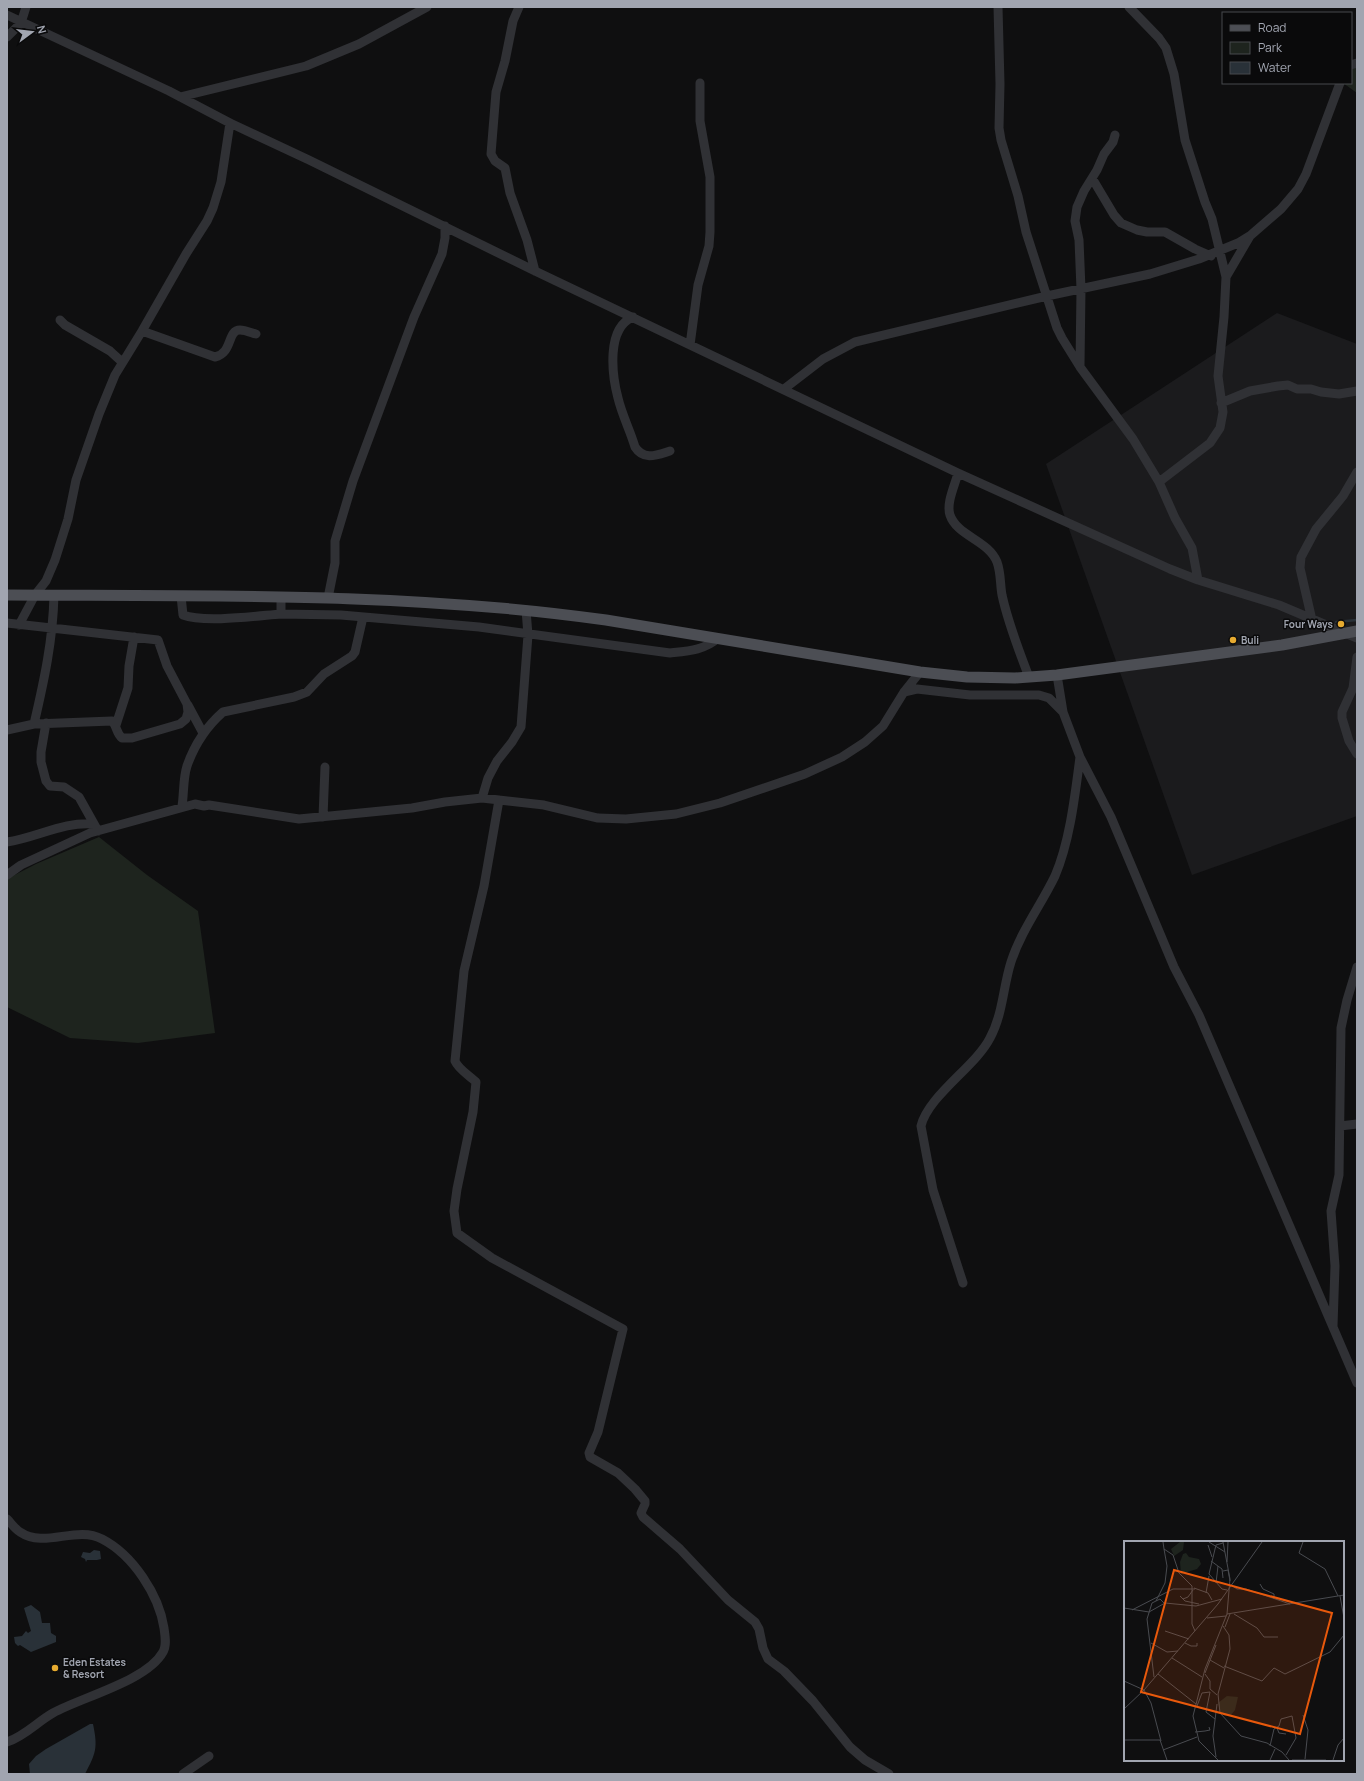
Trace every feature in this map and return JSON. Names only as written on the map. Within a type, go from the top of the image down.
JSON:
[{"type":"main road","points":[[7,595],[328,598],[413,601],[526,610],[606,620],[920,672],[968,677],[1029,677],[1057,674],[1282,645],[1354,634]]},
{"type":"street","points":[[7,37],[21,23],[26,7]]},
{"type":"street","points":[[180,97],[306,66],[360,44],[427,7]]},
{"type":"street","points":[[519,7],[513,21],[505,61],[496,92],[491,154],[495,161],[505,168],[510,193],[527,240],[535,270]]},
{"type":"street","points":[[998,7],[1000,84],[999,128],[1001,140],[1018,196],[1026,232],[1047,296],[1062,338],[1080,367],[1133,439],[1159,482],[1175,518],[1192,548],[1198,580]]},
{"type":"street","points":[[1129,7],[1159,38],[1166,48],[1174,74],[1185,140],[1212,219],[1226,277],[1224,317],[1218,376],[1222,420],[1220,428],[1210,443],[1159,482]]},
{"type":"street","points":[[7,15],[21,23],[180,97],[230,123],[958,474],[1134,554],[1198,580],[1279,605],[1312,620],[1354,634]]},
{"type":"street","points":[[690,345],[698,285],[709,246],[710,232],[710,177],[700,121],[700,83]]},
{"type":"street","points":[[784,389],[823,359],[855,342],[1047,296],[1150,274],[1208,255],[1238,243],[1281,209],[1298,189],[1306,174],[1340,84]]},
{"type":"street","points":[[19,625],[36,595],[46,582],[55,560],[66,529],[81,465],[114,375],[142,331],[186,254],[207,221],[213,208],[221,182],[230,123]]},
{"type":"street","points":[[1080,367],[1079,340],[1081,289],[1079,240],[1075,221],[1077,207],[1084,191],[1115,135]]},
{"type":"street","points":[[1092,178],[1120,223],[1137,230],[1147,232],[1164,232],[1219,260],[1224,267]]},
{"type":"street","points":[[328,598],[335,563],[335,541],[353,481],[414,317],[442,254],[445,238],[445,226]]},
{"type":"street","points":[[1226,277],[1251,234]]},
{"type":"street","points":[[633,317],[622,324],[614,343],[613,364],[617,397],[638,452],[643,455],[653,456],[670,451]]},
{"type":"street","points":[[60,320],[65,325],[110,351],[122,362]]},
{"type":"street","points":[[142,331],[215,357],[222,356],[226,351],[232,336],[238,330],[256,334]]},
{"type":"street","points":[[1221,403],[1250,391],[1288,385],[1297,389],[1311,389],[1339,394],[1357,391]]},
{"type":"street","points":[[958,474],[949,506],[950,514],[959,528],[984,544],[997,562],[1002,596],[1029,677]]},
{"type":"street","points":[[1312,620],[1300,568],[1301,557],[1316,529],[1343,496],[1356,477]]},
{"type":"street","points":[[34,724],[49,657],[53,629],[54,595]]},
{"type":"street","points":[[181,596],[183,615],[189,618],[223,618],[281,614],[363,616],[479,627],[528,635],[670,653],[685,652],[709,646],[718,638]]},
{"type":"street","points":[[281,598],[281,614]]},
{"type":"street","points":[[482,798],[488,778],[497,761],[512,742],[521,727],[528,635],[526,610]]},
{"type":"street","points":[[182,806],[187,767],[203,733],[223,712],[294,697],[307,692],[324,674],[352,656],[355,652],[363,616]]},
{"type":"street","points":[[7,623],[158,640],[167,666],[203,733]]},
{"type":"street","points":[[134,637],[129,666],[128,688],[116,725],[118,734],[122,738],[140,736],[180,724],[186,718],[188,712],[187,704]]},
{"type":"street","points":[[1357,657],[1352,694],[1342,712],[1342,718],[1349,741],[1357,754]]},
{"type":"street","points":[[7,875],[21,865],[96,827],[195,804],[299,819],[412,808],[445,802],[482,798],[544,805],[598,818],[644,818],[676,814],[702,808],[804,774],[842,757],[865,742],[883,726],[904,692],[920,672]]},
{"type":"street","points":[[1057,674],[1063,712],[1080,757],[1111,817],[1174,967],[1199,1015],[1357,1383]]},
{"type":"street","points":[[904,692],[917,689],[970,695],[1039,694],[1050,698],[1063,712]]},
{"type":"street","points":[[7,730],[46,723],[112,721],[116,725]]},
{"type":"street","points":[[46,723],[40,752],[46,781],[50,786],[64,787],[79,797],[96,827]]},
{"type":"street","points":[[963,1283],[933,1190],[921,1126],[923,1119],[933,1105],[990,1039],[1002,1005],[1011,963],[1021,937],[1052,881],[1061,857],[1070,821],[1080,757]]},
{"type":"street","points":[[323,817],[325,767]]},
{"type":"street","points":[[499,800],[484,886],[464,971],[455,1060],[458,1067],[476,1082],[473,1112],[457,1189],[454,1211],[457,1233],[492,1258],[623,1329],[598,1432],[589,1453],[590,1457],[618,1473],[635,1489],[645,1504],[641,1513],[643,1517],[680,1549],[728,1600],[755,1622],[759,1629],[763,1648],[768,1659],[784,1672],[813,1701],[850,1747],[865,1760],[889,1774]]},
{"type":"street","points":[[7,842],[85,823],[96,827]]},
{"type":"street","points":[[1333,1329],[1335,1266],[1331,1211],[1339,1174],[1341,1028],[1347,1000],[1357,967]]},
{"type":"street","points":[[1340,1126],[1357,1124]]},
{"type":"street","points":[[7,1519],[18,1531]]},
{"type":"street","points":[[7,1528],[18,1531],[27,1536],[38,1538],[88,1534],[101,1538],[129,1561],[146,1581],[160,1610],[165,1636],[163,1653],[144,1670],[118,1685],[67,1706],[52,1714],[18,1737],[7,1742]]},
{"type":"street","points":[[183,1774],[209,1756]]},
{"type":"shaded area","name":"Buli","points":[[1277,313],[1357,344],[1357,816],[1192,875],[1046,464]]},
{"type":"green space","points":[[1357,67],[1357,93],[1344,84],[1352,84],[1352,70]]},
{"type":"green space","points":[[99,837],[147,875],[198,911],[215,1033],[138,1043],[70,1038],[7,1007],[7,879],[36,864]]},
{"type":"water","points":[[94,1550],[100,1551],[101,1559],[87,1560],[86,1562],[85,1559],[81,1557],[83,1552],[90,1553]]},
{"type":"water","points":[[31,1605],[40,1612],[42,1623],[50,1623],[51,1633],[56,1636],[56,1642],[31,1652],[20,1645],[18,1646],[15,1643],[14,1637],[22,1636],[26,1631],[28,1633],[31,1631],[24,1608]]},
{"type":"water","points":[[90,1724],[93,1724],[96,1745],[92,1761],[85,1774],[30,1774],[29,1764],[36,1756]]},
{"type":"waterway","points":[[1336,622],[1357,620]]},
{"type":"place","name":"Four Ways","points":[[1341,624]]},
{"type":"place","name":"Buli","points":[[1233,640]]},
{"type":"place","name":"Eden Estates & Resort","points":[[55,1668]]}]
